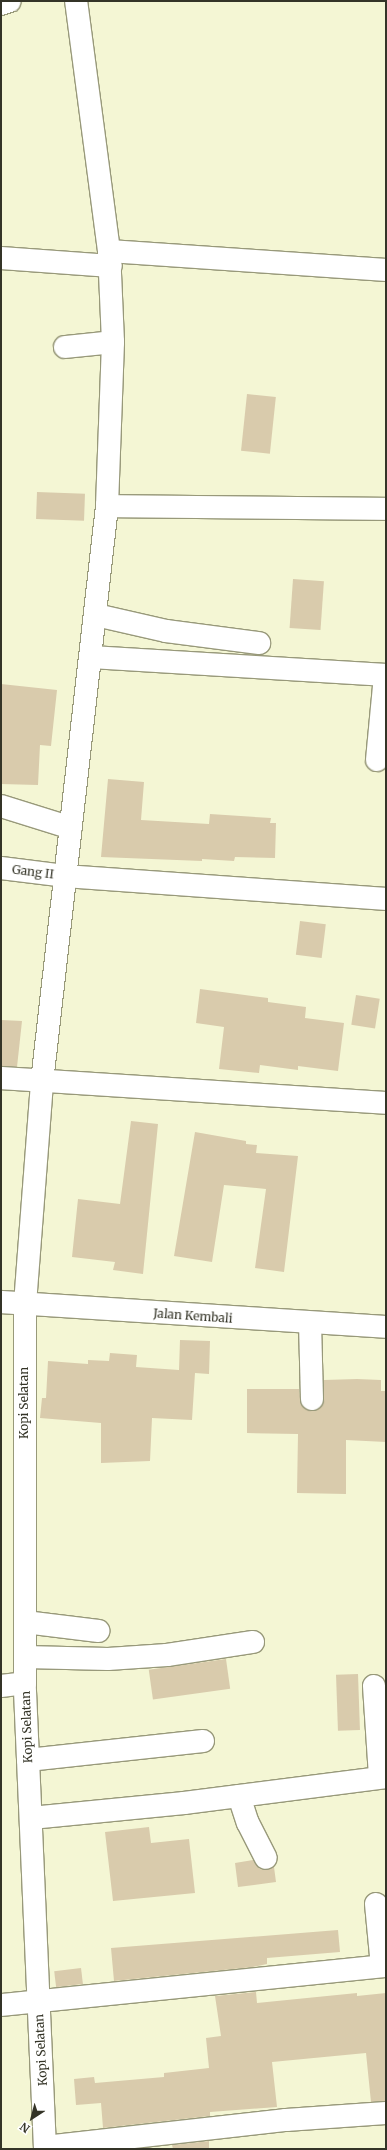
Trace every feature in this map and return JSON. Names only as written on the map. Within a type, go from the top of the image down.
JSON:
[{"type":"street","points":[[1,4],[10,1]]},
{"type":"street","name":"Kopi Selatan","points":[[45,2148],[25,1682],[25,1304],[42,1082],[96,615],[107,506],[113,342],[110,259],[76,1]]},
{"type":"street","points":[[1,258],[110,259],[386,270]]},
{"type":"street","points":[[65,347],[113,342]]},
{"type":"street","points":[[107,506],[386,508]]},
{"type":"street","points":[[96,615],[166,631],[259,643]]},
{"type":"street","points":[[91,657],[386,675],[377,760]]},
{"type":"street","points":[[1,806],[71,828]]},
{"type":"street","name":"Gang II","points":[[1,868],[65,876],[386,899]]},
{"type":"street","points":[[1,1078],[42,1082],[386,1103]]},
{"type":"street","name":"Jalan Kembali","points":[[1,1302],[386,1327]]},
{"type":"street","points":[[310,1323],[312,1399]]},
{"type":"street","points":[[25,1622],[98,1631]]},
{"type":"street","points":[[25,1657],[108,1659],[167,1655],[253,1642]]},
{"type":"street","points":[[1,1686],[25,1682]]},
{"type":"street","points":[[31,1818],[239,1796],[383,1777],[374,1686]]},
{"type":"street","points":[[28,1760],[203,1741]]},
{"type":"street","points":[[239,1796],[248,1823],[266,1858]]},
{"type":"street","points":[[1,2005],[384,1966],[376,1904]]},
{"type":"street","points":[[45,2148],[286,2120],[386,2113]]},
{"type":"building","points":[[247,394],[276,397],[270,454],[241,451]]},
{"type":"building","points":[[37,492],[85,494],[84,521],[36,519]]},
{"type":"building","points":[[293,579],[324,581],[321,630],[290,628]]},
{"type":"building","points":[[1,684],[57,690],[51,746],[40,745],[38,785],[1,784]]},
{"type":"building","points":[[108,779],[144,782],[141,820],[209,824],[210,814],[271,818],[270,823],[276,823],[275,858],[235,857],[234,861],[202,859],[202,861],[101,857]]},
{"type":"building","points":[[300,921],[326,924],[322,958],[296,955]]},
{"type":"building","points":[[200,989],[268,998],[268,1002],[306,1007],[305,1018],[344,1023],[338,1071],[298,1066],[298,1070],[260,1065],[259,1073],[219,1069],[224,1027],[196,1023]]},
{"type":"building","points":[[356,995],[380,999],[375,1028],[351,1025]]},
{"type":"building","points":[[1,1020],[22,1021],[17,1067],[1,1066]]},
{"type":"building","points":[[131,1121],[158,1124],[143,1274],[113,1270],[115,1262],[72,1257],[78,1199],[120,1204]]},
{"type":"building","points":[[195,1132],[246,1141],[246,1144],[257,1145],[256,1153],[298,1156],[284,1272],[255,1268],[266,1189],[224,1185],[212,1262],[174,1256]]},
{"type":"building","points":[[180,1340],[210,1341],[209,1374],[195,1373],[192,1420],[152,1418],[150,1461],[101,1463],[101,1423],[40,1418],[42,1398],[46,1398],[48,1361],[88,1364],[88,1360],[109,1361],[110,1353],[137,1355],[136,1367],[179,1370]]},
{"type":"building","points":[[324,1380],[381,1380],[381,1391],[386,1391],[386,1442],[346,1440],[346,1494],[297,1493],[298,1434],[247,1433],[247,1389],[299,1389],[301,1405],[313,1411],[323,1405]]},
{"type":"building","points":[[226,1659],[230,1689],[153,1700],[149,1670]]},
{"type":"building","points":[[358,1674],[360,1730],[338,1731],[336,1675]]},
{"type":"building","points":[[149,1827],[151,1843],[189,1839],[195,1893],[113,1901],[105,1832]]},
{"type":"building","points":[[253,1860],[260,1869],[266,1870],[274,1867],[276,1882],[238,1887],[235,1863]]},
{"type":"building","points":[[338,1930],[340,1952],[267,1958],[267,1964],[253,1967],[114,1981],[111,1948]]},
{"type":"building","points":[[81,1968],[83,1984],[56,1987],[54,1971]]},
{"type":"building","points":[[256,1992],[257,2003],[357,1993],[357,1996],[386,1993],[386,2101],[371,2102],[366,2053],[272,2062],[277,2107],[210,2112],[210,2116],[103,2128],[101,2103],[76,2105],[74,2079],[94,2077],[95,2083],[164,2077],[164,2073],[209,2068],[206,2038],[221,2036],[215,1996]]},
{"type":"building","points":[[209,2141],[209,2149],[173,2149],[172,2145]]}]
